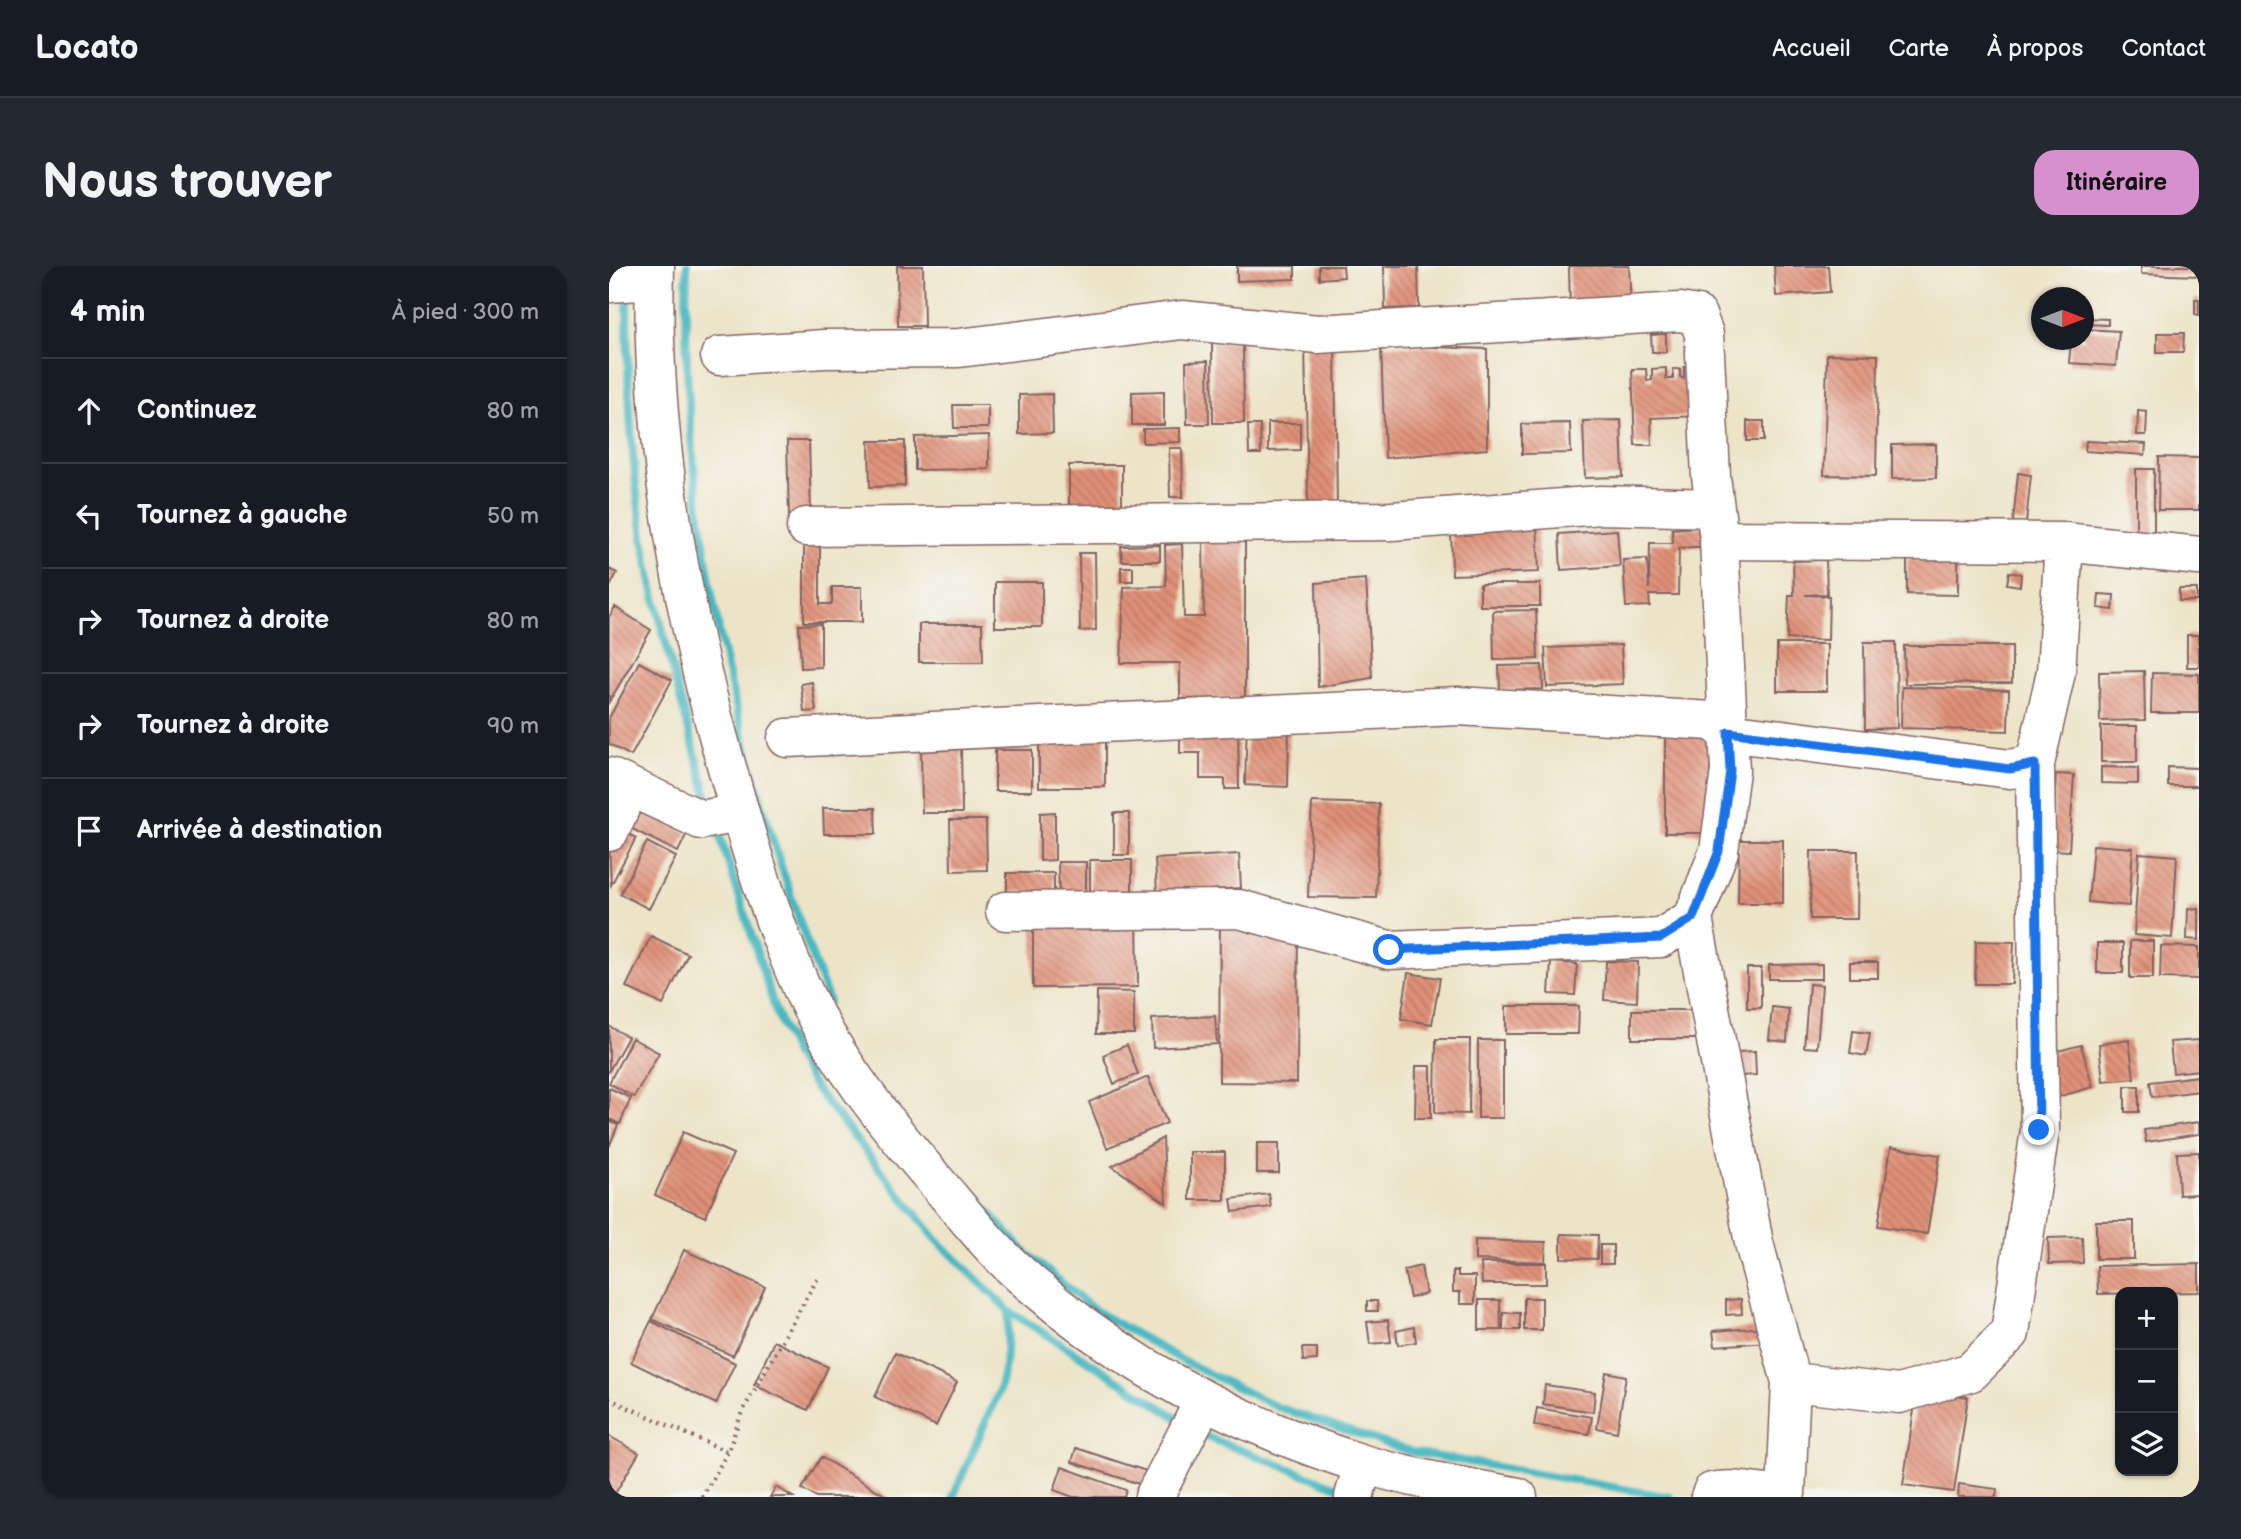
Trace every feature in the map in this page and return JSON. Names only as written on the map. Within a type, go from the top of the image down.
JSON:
[{"type":"street","points":[[609,284],[655,273],[657,380],[666,496],[679,577],[740,813],[804,992],[835,1051],[882,1119],[987,1241],[1027,1281],[1103,1342],[1204,1401],[1286,1436],[1359,1480],[1518,1497]]},
{"type":"street","points":[[720,356],[824,349],[958,348],[1182,320],[1318,334],[1680,312],[1697,315],[1704,334],[1730,771],[1719,851],[1693,918],[1754,1243],[1791,1382],[1786,1494],[1766,1496],[1728,1488],[1712,1492],[1710,1497]]},
{"type":"street","points":[[806,527],[1392,520],[1601,506],[1717,524],[2064,542],[2199,556]]},
{"type":"street","points":[[1791,1382],[1899,1394],[1971,1372],[2010,1333],[2039,1130],[2035,764],[2056,671],[2064,542]]},
{"type":"street","points":[[787,738],[1458,706],[1712,721],[1728,732],[2010,769],[2035,764]]},
{"type":"street","points":[[609,832],[619,782],[701,820],[740,813]]},
{"type":"street","points":[[1005,911],[1238,909],[1389,950],[1661,938],[1693,918]]},
{"type":"street","points":[[1154,1497],[1204,1401]]},
{"type":"path","points":[[702,1497],[727,1452],[742,1412],[819,1276]]},
{"type":"path","points":[[609,1399],[727,1452]]},
{"type":"building","points":[[897,266],[923,266],[924,326],[898,326]]},
{"type":"building","points":[[1237,266],[1295,266],[1295,279],[1237,281]]},
{"type":"building","points":[[1319,266],[1343,266],[1344,277],[1319,279]]},
{"type":"building","points":[[1384,266],[1418,266],[1419,308],[1385,309]]},
{"type":"building","points":[[1569,266],[1629,266],[1631,309],[1570,313]]},
{"type":"building","points":[[1774,266],[1828,266],[1830,292],[1776,296]]},
{"type":"building","points":[[2141,266],[2199,266],[2199,276],[2141,274]]},
{"type":"building","points":[[2195,299],[2199,299],[2199,315],[2195,314]]},
{"type":"building","points":[[2094,318],[2108,319],[2108,325],[2094,324]]},
{"type":"building","points":[[2094,330],[2119,331],[2116,366],[2069,363],[2070,350],[2094,350]]},
{"type":"building","points":[[2157,333],[2184,333],[2183,352],[2157,352]]},
{"type":"building","points":[[1666,334],[1666,352],[1652,352],[1651,335]]},
{"type":"building","points":[[1335,341],[1337,510],[1308,510],[1305,342]]},
{"type":"building","points":[[1212,342],[1243,342],[1244,423],[1213,423]]},
{"type":"building","points":[[1381,345],[1487,349],[1487,449],[1385,458]]},
{"type":"building","points":[[1827,354],[1878,355],[1876,476],[1824,475]]},
{"type":"building","points":[[1208,361],[1209,424],[1187,424],[1186,362]]},
{"type":"building","points":[[1697,366],[1699,416],[1651,418],[1652,445],[1635,445],[1632,369],[1646,369],[1647,381],[1652,380],[1652,369],[1666,368],[1666,379],[1673,379],[1673,369],[1680,369],[1680,377],[1684,379],[1684,367]]},
{"type":"building","points":[[1164,391],[1164,425],[1132,425],[1132,392]]},
{"type":"building","points":[[1052,394],[1053,433],[1019,434],[1019,395]]},
{"type":"building","points":[[953,405],[988,405],[988,428],[954,428]]},
{"type":"building","points":[[2138,411],[2147,412],[2146,435],[2137,435]]},
{"type":"building","points":[[1621,420],[1623,477],[1585,478],[1583,421]]},
{"type":"building","points":[[1747,421],[1764,421],[1764,441],[1747,441]]},
{"type":"building","points":[[1268,423],[1300,423],[1300,450],[1268,451]]},
{"type":"building","points":[[1570,423],[1571,453],[1522,454],[1522,424]]},
{"type":"building","points":[[1248,425],[1260,425],[1261,454],[1249,454]]},
{"type":"building","points":[[1180,428],[1180,442],[1143,443],[1143,429]]},
{"type":"building","points":[[989,435],[989,469],[915,470],[915,437]]},
{"type":"building","points":[[787,441],[809,441],[811,515],[789,516]]},
{"type":"building","points":[[869,441],[905,441],[905,486],[870,487]]},
{"type":"building","points":[[2086,441],[2146,444],[2145,455],[2085,451]]},
{"type":"building","points":[[1936,444],[1936,478],[1892,479],[1892,445]]},
{"type":"building","points":[[1169,448],[1182,448],[1183,497],[1170,497]]},
{"type":"building","points":[[2159,457],[2199,458],[2199,510],[2158,510]]},
{"type":"building","points":[[1069,465],[1122,465],[1122,512],[1069,512]]},
{"type":"building","points":[[2136,469],[2154,469],[2154,536],[2136,536]]},
{"type":"building","points":[[2018,473],[2031,475],[2026,523],[2013,522]]},
{"type":"building","points":[[1537,521],[1539,572],[1452,575],[1451,524]]},
{"type":"building","points":[[1711,526],[1712,546],[1679,548],[1678,595],[1649,595],[1650,606],[1626,607],[1623,560],[1647,559],[1649,589],[1650,543],[1673,543],[1672,529]]},
{"type":"building","points":[[1617,530],[1620,566],[1561,570],[1559,534]]},
{"type":"building","points":[[1203,532],[1245,532],[1245,698],[1180,699],[1180,663],[1121,663],[1124,587],[1166,586],[1165,545],[1182,544],[1184,617],[1204,617]]},
{"type":"building","points":[[804,534],[820,534],[820,604],[832,604],[832,587],[862,587],[862,622],[804,622]]},
{"type":"building","points":[[1160,545],[1160,561],[1122,561],[1121,546]]},
{"type":"building","points":[[1079,553],[1095,553],[1096,630],[1080,631]]},
{"type":"building","points":[[1907,559],[1958,560],[1958,595],[1907,594]]},
{"type":"building","points":[[1826,560],[1827,594],[1805,595],[1829,596],[1828,640],[1787,639],[1789,595],[1794,595],[1793,561]]},
{"type":"building","points":[[1121,567],[1133,567],[1133,581],[1121,581]]},
{"type":"building","points":[[609,569],[617,573],[609,588]]},
{"type":"building","points":[[2009,572],[2021,574],[2020,586],[2007,584]]},
{"type":"building","points":[[1366,579],[1372,678],[1318,687],[1316,583]]},
{"type":"building","points":[[995,582],[1042,582],[1042,627],[995,627]]},
{"type":"building","points":[[1480,584],[1540,584],[1540,606],[1480,606]]},
{"type":"building","points":[[2179,589],[2197,589],[2197,601],[2179,601]]},
{"type":"building","points":[[2099,594],[2114,595],[2113,610],[2098,608]]},
{"type":"building","points":[[615,607],[651,630],[609,702],[609,617]]},
{"type":"building","points":[[1536,610],[1538,659],[1494,660],[1493,611]]},
{"type":"building","points":[[821,624],[821,667],[801,668],[799,625]]},
{"type":"building","points":[[919,624],[982,624],[983,662],[919,662]]},
{"type":"building","points":[[2187,635],[2199,635],[2199,667],[2187,667]]},
{"type":"building","points":[[1864,642],[1896,642],[1897,728],[1865,729]]},
{"type":"building","points":[[1777,644],[1827,644],[1827,691],[1777,691]]},
{"type":"building","points":[[1621,645],[1623,684],[1547,687],[1545,648]]},
{"type":"building","points":[[1904,646],[2012,646],[2012,683],[1905,684]]},
{"type":"building","points":[[639,662],[672,680],[631,756],[609,744],[609,718]]},
{"type":"building","points":[[1542,665],[1543,689],[1500,690],[1499,666]]},
{"type":"building","points":[[2144,671],[2145,720],[2100,721],[2099,672]]},
{"type":"building","points":[[2152,673],[2199,674],[2199,713],[2151,713]]},
{"type":"building","points":[[812,682],[816,711],[804,712],[801,684]]},
{"type":"building","points":[[1902,687],[2009,690],[2008,731],[1901,728]]},
{"type":"building","points":[[1238,722],[1239,789],[1225,789],[1225,779],[1200,779],[1200,753],[1180,753],[1180,723]]},
{"type":"building","points":[[1247,722],[1289,723],[1288,787],[1245,785]]},
{"type":"building","points":[[2101,726],[2137,726],[2137,762],[2101,762]]},
{"type":"building","points":[[1665,728],[1710,728],[1710,833],[1665,833]]},
{"type":"building","points":[[1039,733],[1105,733],[1105,787],[1039,787]]},
{"type":"building","points":[[921,744],[961,744],[962,813],[922,813]]},
{"type":"building","points":[[995,750],[1032,750],[1032,791],[995,791]]},
{"type":"building","points":[[2101,767],[2138,768],[2138,784],[2101,783]]},
{"type":"building","points":[[2168,767],[2199,768],[2199,786],[2168,786]]},
{"type":"building","points":[[2056,774],[2074,775],[2069,851],[2052,850]]},
{"type":"building","points":[[1312,802],[1379,804],[1376,898],[1308,897]]},
{"type":"building","points":[[637,808],[687,833],[678,852],[628,827]]},
{"type":"building","points":[[823,808],[875,808],[876,834],[824,834]]},
{"type":"building","points":[[1055,812],[1055,860],[1040,861],[1040,813]]},
{"type":"building","points":[[1114,813],[1129,813],[1129,855],[1114,855]]},
{"type":"building","points":[[950,820],[986,820],[987,870],[951,871]]},
{"type":"building","points":[[617,828],[636,838],[611,885],[609,843]]},
{"type":"building","points":[[1739,840],[1783,840],[1783,903],[1738,903]]},
{"type":"building","points":[[647,842],[676,857],[649,909],[620,894]]},
{"type":"building","points":[[2093,845],[2133,848],[2129,906],[2088,902]]},
{"type":"building","points":[[1811,851],[1858,851],[1857,919],[1810,919]]},
{"type":"building","points":[[2139,853],[2177,856],[2172,938],[2134,935]]},
{"type":"building","points":[[1239,854],[1241,888],[1157,893],[1155,859]]},
{"type":"building","points":[[1090,860],[1132,860],[1132,894],[1090,894]]},
{"type":"building","points":[[1058,862],[1086,862],[1086,895],[1059,896]]},
{"type":"building","points":[[1007,873],[1054,873],[1054,892],[1007,892]]},
{"type":"building","points":[[2188,908],[2199,909],[2199,940],[2187,939]]},
{"type":"building","points":[[1137,914],[1138,987],[1033,988],[1033,915]]},
{"type":"building","points":[[1220,916],[1298,917],[1297,1083],[1219,1082]]},
{"type":"building","points":[[651,936],[688,954],[663,1005],[626,987]]},
{"type":"building","points":[[1976,941],[2014,942],[2012,984],[1975,984]]},
{"type":"building","points":[[2130,941],[2153,941],[2153,978],[2130,978]]},
{"type":"building","points":[[2097,943],[2123,943],[2123,973],[2097,973]]},
{"type":"building","points":[[2161,946],[2199,947],[2199,979],[2160,978]]},
{"type":"building","points":[[1606,961],[1638,962],[1637,1002],[1604,1000]]},
{"type":"building","points":[[1551,962],[1577,964],[1575,995],[1549,994]]},
{"type":"building","points":[[1850,962],[1878,962],[1878,978],[1850,978]]},
{"type":"building","points":[[1822,964],[1822,979],[1769,979],[1769,965]]},
{"type":"building","points":[[1747,968],[1761,968],[1761,1008],[1747,1008]]},
{"type":"building","points":[[1408,973],[1440,978],[1432,1024],[1401,1019]]},
{"type":"building","points":[[1809,984],[1822,985],[1817,1048],[1804,1047]]},
{"type":"building","points":[[1097,991],[1134,992],[1134,1034],[1096,1034]]},
{"type":"building","points":[[1506,1006],[1579,1006],[1578,1034],[1506,1034]]},
{"type":"building","points":[[1772,1007],[1789,1009],[1787,1042],[1769,1040]]},
{"type":"building","points":[[1632,1010],[1696,1010],[1696,1039],[1632,1039]]},
{"type":"building","points":[[1215,1016],[1217,1044],[1153,1048],[1152,1019]]},
{"type":"building","points":[[609,1026],[628,1037],[609,1071]]},
{"type":"building","points":[[1853,1031],[1870,1033],[1866,1056],[1850,1053]]},
{"type":"building","points":[[632,1038],[659,1053],[634,1097],[609,1083]]},
{"type":"building","points":[[1436,1039],[1470,1039],[1469,1114],[1435,1113]]},
{"type":"building","points":[[1478,1040],[1503,1040],[1503,1118],[1478,1118]]},
{"type":"building","points":[[2129,1040],[2134,1078],[2103,1081],[2099,1044]]},
{"type":"building","points":[[2199,1040],[2199,1070],[2173,1073],[2170,1042]]},
{"type":"building","points":[[1127,1045],[1138,1074],[1114,1084],[1103,1055]]},
{"type":"building","points":[[2081,1045],[2093,1087],[2047,1100],[2035,1057]]},
{"type":"building","points":[[1755,1051],[1756,1075],[1739,1076],[1738,1052]]},
{"type":"building","points":[[1416,1066],[1431,1066],[1431,1118],[1415,1118]]},
{"type":"building","points":[[2199,1076],[2199,1091],[2152,1097],[2150,1082]]},
{"type":"building","points":[[1148,1077],[1167,1123],[1107,1148],[1089,1102]]},
{"type":"building","points":[[2125,1086],[2139,1086],[2139,1112],[2125,1112]]},
{"type":"building","points":[[609,1088],[631,1098],[620,1124],[609,1119]]},
{"type":"building","points":[[609,1121],[618,1125],[609,1147]]},
{"type":"building","points":[[2199,1122],[2199,1134],[2146,1142],[2144,1130]]},
{"type":"building","points":[[683,1132],[733,1154],[705,1217],[655,1195]]},
{"type":"building","points":[[1163,1138],[1166,1203],[1112,1166]]},
{"type":"building","points":[[1257,1143],[1279,1143],[1279,1173],[1257,1173]]},
{"type":"building","points":[[1891,1147],[1940,1155],[1927,1234],[1878,1226]]},
{"type":"building","points":[[1190,1152],[1225,1152],[1225,1200],[1190,1200]]},
{"type":"building","points":[[2199,1152],[2199,1194],[2179,1195],[2177,1153]]},
{"type":"building","points":[[1269,1194],[1271,1207],[1233,1212],[1231,1199]]},
{"type":"building","points":[[2096,1221],[2134,1221],[2134,1259],[2096,1259]]},
{"type":"building","points":[[1561,1234],[1598,1235],[1597,1259],[1561,1258]]},
{"type":"building","points":[[2082,1237],[2083,1263],[2049,1264],[2048,1238]]},
{"type":"building","points":[[1475,1240],[1546,1242],[1545,1262],[1475,1260]]},
{"type":"building","points":[[1600,1245],[1613,1245],[1613,1264],[1600,1264]]},
{"type":"building","points":[[684,1250],[765,1287],[733,1356],[652,1319]]},
{"type":"building","points":[[1481,1263],[1546,1263],[1546,1284],[1482,1284]]},
{"type":"building","points":[[2199,1264],[2199,1292],[2178,1292],[2178,1287],[2115,1287],[2115,1294],[2098,1294],[2097,1266]]},
{"type":"building","points":[[1421,1266],[1426,1294],[1410,1298],[1404,1270]]},
{"type":"building","points":[[1453,1271],[1458,1271],[1458,1276],[1475,1276],[1475,1304],[1460,1304],[1460,1292],[1453,1292]]},
{"type":"building","points":[[1524,1298],[1542,1298],[1542,1330],[1524,1330]]},
{"type":"building","points":[[1741,1299],[1742,1314],[1726,1315],[1726,1300]]},
{"type":"building","points":[[1479,1300],[1500,1300],[1501,1330],[1479,1330]]},
{"type":"building","points":[[1367,1301],[1377,1301],[1378,1311],[1367,1311]]},
{"type":"building","points":[[1503,1313],[1520,1313],[1520,1330],[1503,1330]]},
{"type":"building","points":[[1388,1320],[1391,1342],[1370,1344],[1367,1322]]},
{"type":"building","points":[[651,1321],[735,1363],[716,1404],[631,1362]]},
{"type":"building","points":[[1414,1327],[1416,1342],[1398,1345],[1396,1331]]},
{"type":"building","points":[[1767,1327],[1768,1342],[1715,1346],[1713,1331]]},
{"type":"building","points":[[774,1341],[828,1367],[808,1410],[754,1385]]},
{"type":"building","points":[[1302,1348],[1317,1348],[1317,1360],[1303,1361]]},
{"type":"building","points":[[895,1353],[957,1382],[936,1426],[875,1397]]},
{"type":"building","points":[[1606,1372],[1626,1376],[1617,1432],[1597,1428]]},
{"type":"building","points":[[1545,1385],[1595,1392],[1593,1412],[1543,1404]]},
{"type":"building","points":[[1917,1389],[1968,1397],[1954,1492],[1903,1485]]},
{"type":"building","points":[[1537,1408],[1592,1417],[1589,1434],[1534,1425]]},
{"type":"building","points":[[609,1436],[639,1453],[613,1497],[609,1497]]},
{"type":"building","points":[[1076,1448],[1149,1472],[1145,1486],[1072,1462]]},
{"type":"building","points":[[821,1457],[888,1497],[816,1497],[802,1489]]},
{"type":"building","points":[[1062,1467],[1126,1490],[1124,1497],[1073,1497],[1054,1490]]},
{"type":"building","points":[[1959,1484],[1997,1489],[1996,1497],[1958,1497]]},
{"type":"building","points":[[776,1487],[793,1497],[770,1497]]},
{"type":"waterway","points":[[687,266],[687,360],[693,454],[721,641],[768,824],[829,1001]]},
{"type":"waterway","points":[[627,298],[631,426],[646,554],[682,707],[708,798]]},
{"type":"waterway","points":[[719,833],[775,1009],[795,1055],[815,1088],[936,1239],[1009,1311],[1176,1417]]},
{"type":"waterway","points":[[950,1169],[1023,1250],[1094,1310],[1185,1362],[1277,1407],[1412,1452],[1670,1497]]},
{"type":"waterway","points":[[953,1497],[999,1391],[1005,1366],[1009,1311]]},
{"type":"waterway","points":[[1204,1436],[1345,1490]]},
{"type":"route","points":[[1389,950],[1661,938],[1693,918],[1719,851],[1730,771],[1728,732],[2010,769],[2035,764],[2039,1130]]}]
